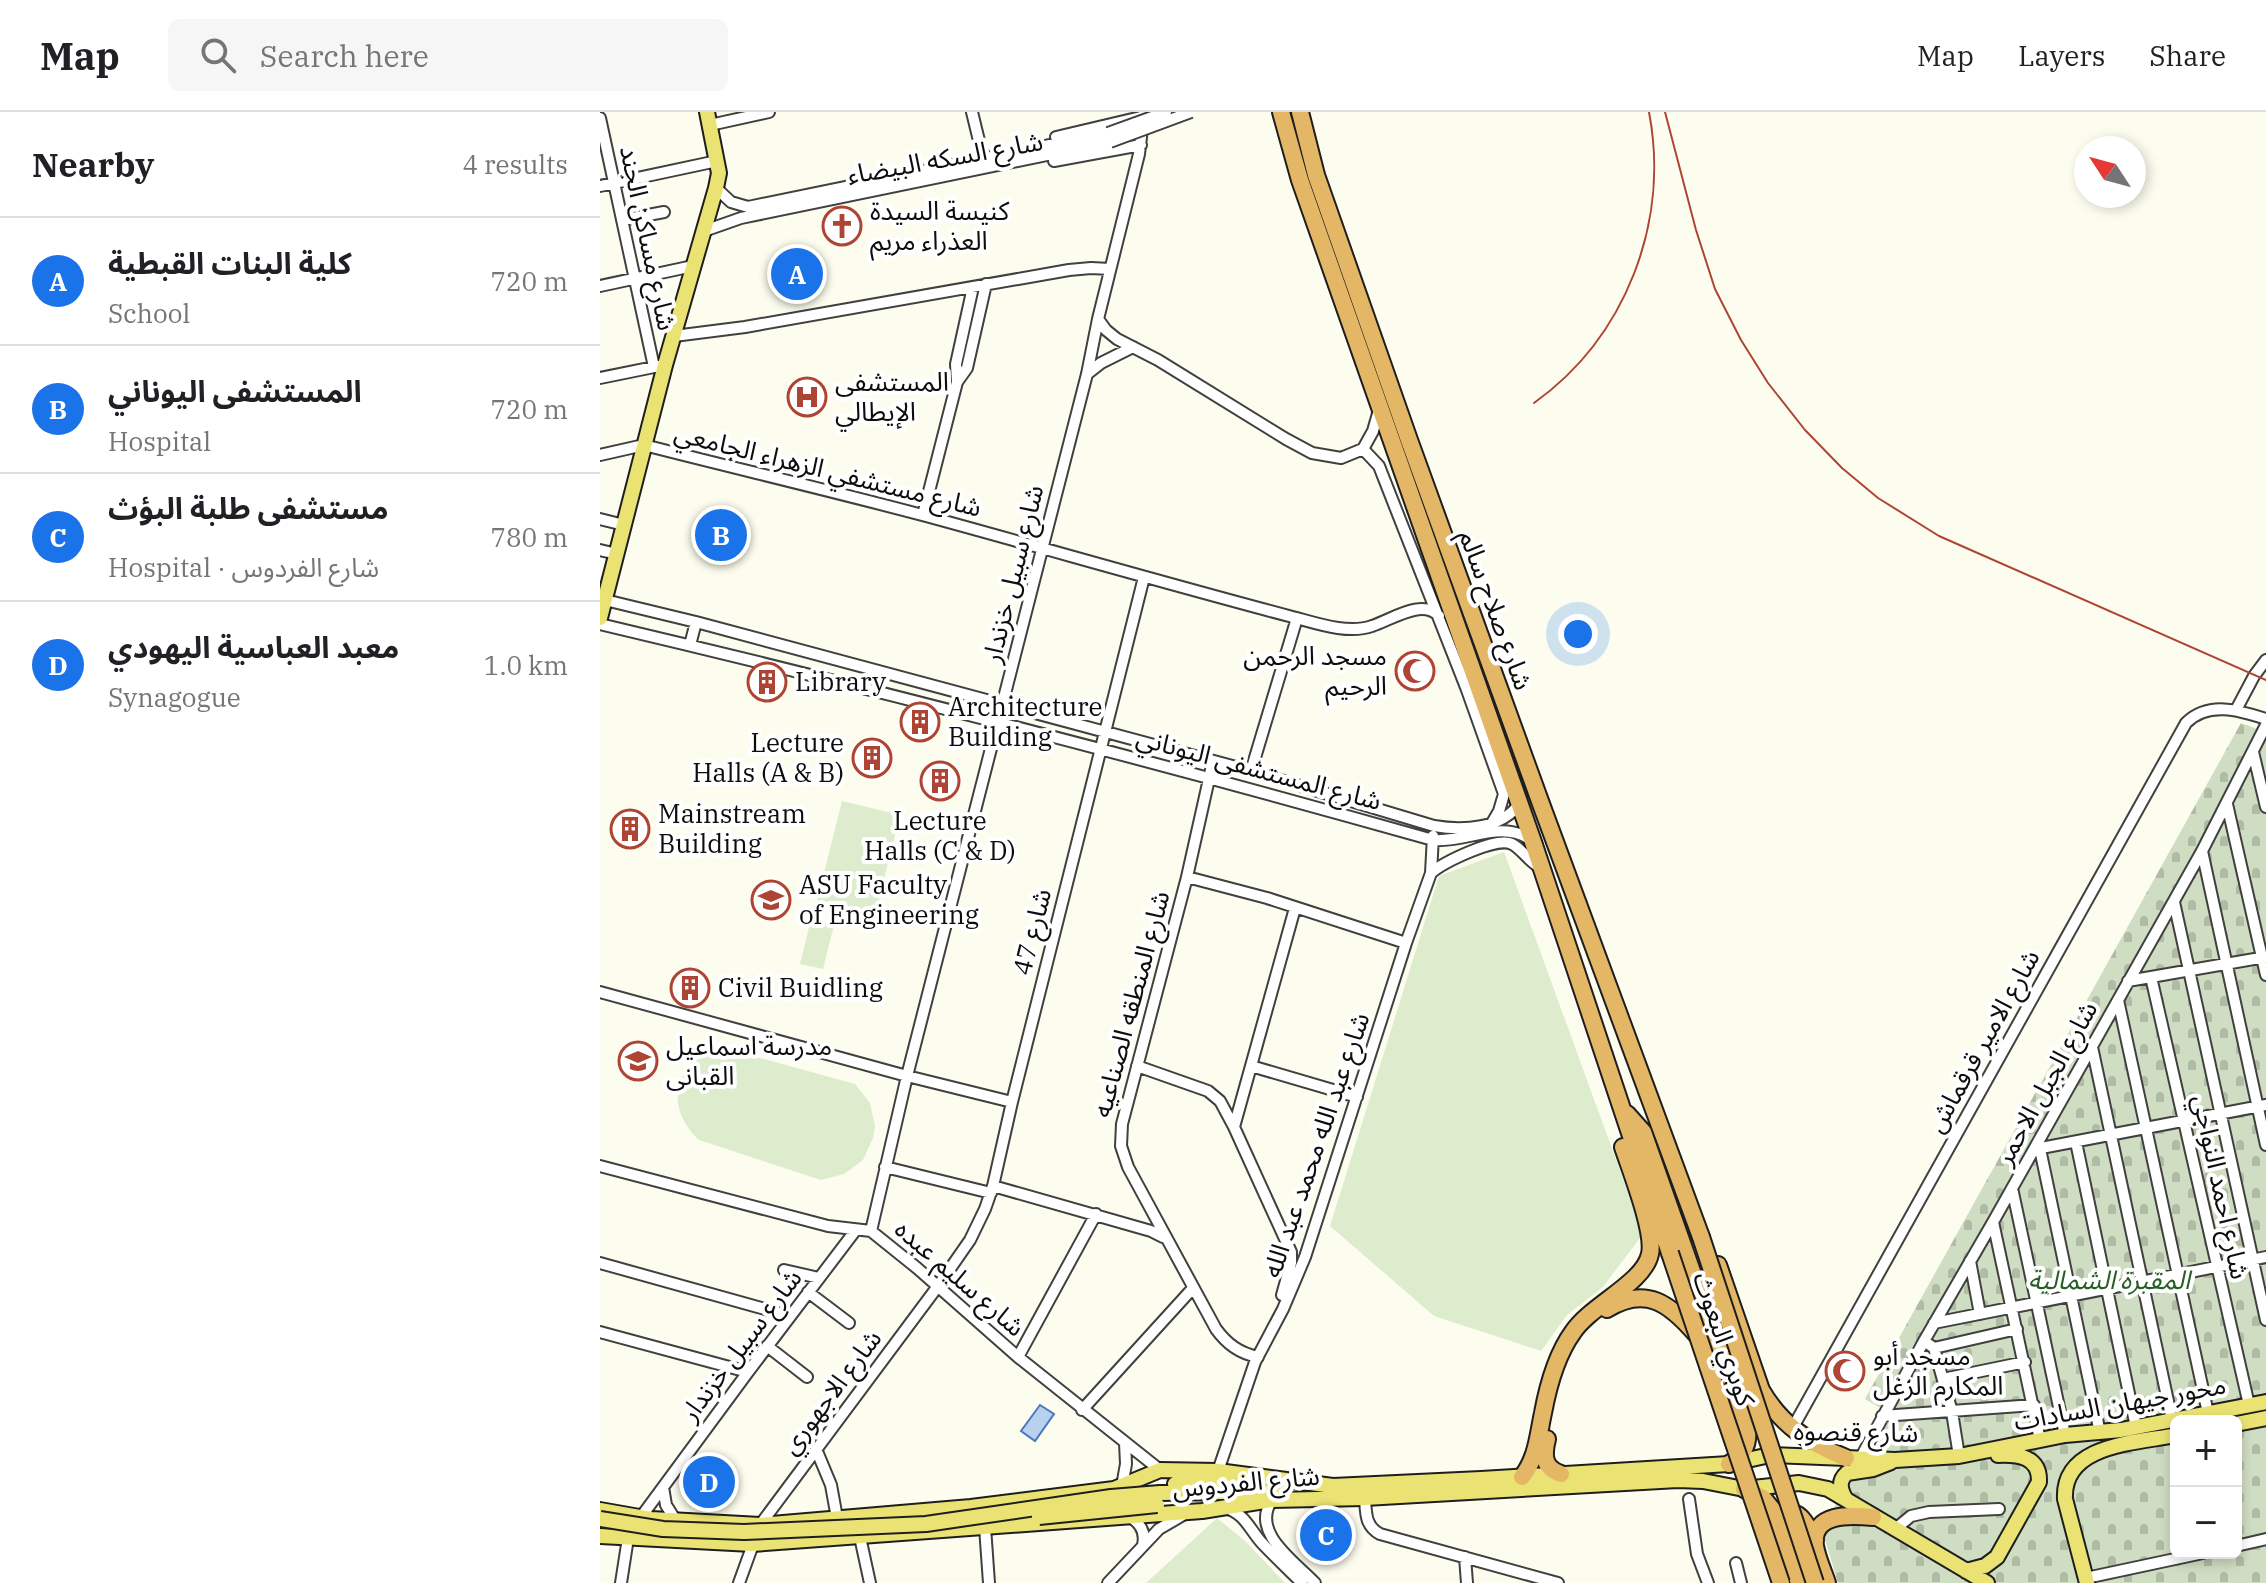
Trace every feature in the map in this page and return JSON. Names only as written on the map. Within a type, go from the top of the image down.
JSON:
[{"type":"highway","name":"شارع صلاح سالم","points":[[1281,112],[1300,180],[1520,803],[1622,1110]]},
{"type":"highway","name":"شارع صلاح سالم","points":[[1300,112],[1316,175],[1409,440],[1657,1121]]},
{"type":"highway","points":[[1622,1110],[1643,1132],[1747,1428],[1745,1449],[1729,1464]]},
{"type":"highway","points":[[1522,1477],[1534,1460],[1548,1393],[1570,1336],[1587,1315],[1641,1272],[1651,1254],[1650,1233],[1621,1137],[1622,1110]]},
{"type":"highway","name":"كوبري البعوث","points":[[1622,1110],[1781,1583]]},
{"type":"highway","points":[[1657,1121],[1683,1161],[1761,1390],[1792,1429],[1810,1442],[1853,1459]]},
{"type":"highway","name":"كوبري البعوث","points":[[1657,1121],[1701,1237],[1815,1583]]},
{"type":"highway","points":[[1561,1474],[1548,1466],[1544,1454],[1552,1409],[1563,1371],[1579,1338],[1595,1318],[1618,1302],[1641,1298],[1665,1304],[1679,1314],[1697,1335]]},
{"type":"highway","points":[[1747,1428],[1765,1427],[1778,1415]]},
{"type":"highway","points":[[1744,1489],[1768,1503],[1779,1521],[1799,1583]]},
{"type":"highway","points":[[1779,1521],[1788,1512],[1798,1514],[1815,1540],[1827,1583]]},
{"type":"highway","points":[[1815,1540],[1821,1525],[1835,1517],[1873,1517]]},
{"type":"main road","points":[[602,608],[644,445],[659,366],[674,336],[717,174],[708,118]]},
{"type":"main road","name":"محور جيهان السادات","points":[[2203,1415],[2266,1402]]},
{"type":"main road","name":"محور جيهان السادات","points":[[2242,1423],[2266,1418]]},
{"type":"main road","name":"محور جيهان السادات","points":[[1982,1452],[2065,1435],[2136,1427],[2170,1428]]},
{"type":"main road","name":"محور جيهان السادات","points":[[2086,1581],[2065,1499],[2069,1473],[2078,1462],[2104,1450],[2170,1429]]},
{"type":"main road","points":[[1966,1571],[1979,1569],[1997,1557],[2039,1482],[2038,1469],[2028,1459],[2018,1455],[1993,1456],[1982,1452]]},
{"type":"main road","name":"شارع قنصوه","points":[[1729,1464],[1778,1454],[1895,1460],[1982,1452]]},
{"type":"main road","points":[[1845,1498],[1840,1487],[1847,1473],[1878,1468],[1895,1460]]},
{"type":"main road","name":"شارع الفردوس","points":[[600,1510],[676,1521],[760,1525],[971,1507],[1122,1486],[1160,1470],[1218,1471],[1325,1485],[1729,1464]]},
{"type":"main road","points":[[1241,1474],[1228,1480],[1157,1485],[1149,1493],[1150,1508],[1158,1504],[1296,1491],[1325,1485]]},
{"type":"main road","name":"شارع الفردوس","points":[[600,1536],[752,1544],[1128,1516],[1158,1504],[1190,1512],[1272,1500],[1365,1498],[1678,1480],[1744,1489],[1799,1483],[1828,1489],[1845,1498],[1987,1583]]},
{"type":"main road","points":[[600,1521],[676,1530],[759,1532],[926,1524],[1111,1497],[1158,1504],[1206,1502],[1223,1507]]},
{"type":"street","points":[[708,118],[769,112]]},
{"type":"street","points":[[972,112],[982,153]]},
{"type":"street","points":[[1104,112],[1109,133]]},
{"type":"street","points":[[1109,133],[1166,112]]},
{"type":"street","points":[[704,231],[806,199],[1109,133],[1191,112]]},
{"type":"street","name":"شارع السكه البيضاء","points":[[1141,145],[812,205],[806,199],[824,186],[982,153],[1109,133],[1144,114]]},
{"type":"street","name":"شارع سبيل خزندار","points":[[871,1231],[907,1076],[1087,374],[1141,145],[1144,114]]},
{"type":"street","name":"شارع مساكن الجند","points":[[600,118],[635,279],[659,366]]},
{"type":"street","points":[[600,186],[717,174],[731,202],[748,207],[806,199]]},
{"type":"street","points":[[622,220],[664,212]]},
{"type":"street","points":[[600,286],[693,266]]},
{"type":"street","points":[[674,336],[745,327],[1082,268],[1110,269]]},
{"type":"street","points":[[957,382],[967,368],[986,284]]},
{"type":"street","points":[[923,515],[957,382],[956,364],[973,287]]},
{"type":"street","points":[[1098,319],[1111,335],[1312,453],[1341,458],[1367,453],[1390,455],[1400,460]]},
{"type":"street","points":[[1087,374],[1133,347]]},
{"type":"street","points":[[600,378],[659,366]]},
{"type":"street","points":[[1367,453],[1379,408]]},
{"type":"street","points":[[600,455],[644,445]]},
{"type":"street","name":"شارع مستشفي الزهراء الجامعي","points":[[644,445],[923,515],[1342,628],[1361,629],[1418,609]]},
{"type":"street","points":[[1367,453],[1379,466],[1439,616],[1504,794],[1492,823]]},
{"type":"street","points":[[600,519],[624,525]]},
{"type":"street","points":[[600,550],[617,554]]},
{"type":"street","name":"شارع 47","points":[[938,1286],[970,1240],[992,1189],[1144,577]]},
{"type":"street","points":[[1418,609],[1424,600],[1425,584]]},
{"type":"street","name":"شارع المستشفى اليوناني","points":[[602,608],[696,622],[1251,771],[1434,826],[1459,828],[1492,823],[1510,815],[1520,803]]},
{"type":"street","points":[[1418,609],[1429,609],[1439,616]]},
{"type":"street","points":[[1251,771],[1297,618]]},
{"type":"street","points":[[690,645],[696,622]]},
{"type":"street","name":"شارع المستشفى اليوناني","points":[[600,624],[999,722],[1433,840],[1505,831],[1520,833],[1533,842]]},
{"type":"street","points":[[2266,660],[2236,710],[2266,719]]},
{"type":"street","name":"شارع الامير قرقماش","points":[[1792,1429],[2179,733],[2194,715],[2206,709],[2236,710]]},
{"type":"street","name":"شارع الجبل الاحمر","points":[[1853,1459],[1929,1344],[1934,1323],[2036,1149],[2174,902],[2266,725]]},
{"type":"street","points":[[2253,752],[2266,807]]},
{"type":"street","name":"شارع المنطقه الصناعيه","points":[[1213,761],[1187,877],[1122,1124],[1121,1146],[1132,1176],[1225,1341],[1244,1353],[1258,1357]]},
{"type":"street","points":[[2227,804],[2266,975]]},
{"type":"street","name":"شارع عبد الله محمد عبد الله","points":[[1218,1471],[1258,1357],[1305,1257],[1431,873],[1434,826]]},
{"type":"street","points":[[1431,873],[1453,858],[1505,842],[1513,844],[1525,858],[1542,869]]},
{"type":"street","points":[[2202,851],[2262,1106],[2266,1145]]},
{"type":"street","points":[[1187,877],[1237,889],[1406,943]]},
{"type":"street","points":[[2174,902],[2266,1320]]},
{"type":"street","points":[[1234,1127],[1295,908]]},
{"type":"street","points":[[2128,981],[2264,957]]},
{"type":"street","name":"شارع احمد النواجي","points":[[2151,977],[2249,1405]]},
{"type":"street","points":[[600,992],[1012,1102]]},
{"type":"street","points":[[2118,1000],[2208,1413]]},
{"type":"street","points":[[2092,1047],[2171,1415]]},
{"type":"street","points":[[1137,1066],[1208,1091],[1220,1101],[1291,1252],[1291,1263],[1280,1300],[1283,1309]]},
{"type":"street","points":[[1251,1066],[1357,1097]]},
{"type":"street","points":[[2100,1433],[2036,1149],[2262,1106]]},
{"type":"street","points":[[2076,1142],[2136,1427]]},
{"type":"street","name":"شارع سليم عبده","points":[[600,1166],[828,1226],[871,1231],[1082,1410],[1160,1470]]},
{"type":"street","points":[[885,1167],[1096,1214],[1151,1231],[1166,1239]]},
{"type":"street","points":[[2012,1188],[2065,1435]]},
{"type":"street","points":[[1018,1357],[1096,1214]]},
{"type":"street","points":[[1993,1222],[2040,1440]]},
{"type":"street","name":"شارع سبيل خزندار","points":[[641,1517],[855,1231]]},
{"type":"street","points":[[1934,1323],[2266,1257]]},
{"type":"street","points":[[1970,1261],[1980,1314]]},
{"type":"street","points":[[600,1263],[790,1316]]},
{"type":"street","points":[[784,1270],[819,1278]]},
{"type":"street","name":"شارع الاجهوري","points":[[741,1582],[760,1525],[938,1286]]},
{"type":"street","points":[[1082,1410],[1193,1288]]},
{"type":"street","points":[[808,1292],[849,1323]]},
{"type":"street","points":[[1959,1456],[1952,1412],[1929,1344],[2017,1329]]},
{"type":"street","points":[[600,1332],[748,1372]]},
{"type":"street","points":[[767,1346],[807,1377]]},
{"type":"street","points":[[1943,1379],[2025,1362]]},
{"type":"street","points":[[1882,1416],[2034,1405]]},
{"type":"street","points":[[1122,1486],[1126,1464],[1125,1443]]},
{"type":"street","points":[[816,1449],[831,1485],[837,1518]]},
{"type":"street","points":[[663,1487],[666,1505],[676,1521]]},
{"type":"street","points":[[1365,1498],[1367,1521],[1374,1531],[1558,1583]]},
{"type":"street","points":[[1689,1499],[1697,1554],[1708,1583]]},
{"type":"street","points":[[1272,1500],[1265,1516],[1268,1532],[1315,1583]]},
{"type":"street","points":[[1223,1507],[1245,1520],[1302,1583]]},
{"type":"street","points":[[1894,1530],[1911,1516],[1929,1512],[1999,1509]]},
{"type":"street","points":[[1108,1583],[1164,1525],[1190,1512]]},
{"type":"street","points":[[1128,1516],[1142,1529],[1142,1547]]},
{"type":"street","points":[[985,1527],[989,1583]]},
{"type":"street","points":[[860,1537],[870,1583]]},
{"type":"street","points":[[621,1583],[628,1538]]},
{"type":"street","points":[[2242,1545],[2266,1539]]},
{"type":"street","points":[[1465,1557],[1467,1583]]},
{"type":"street","points":[[2086,1581],[2178,1559]]},
{"type":"street","points":[[1736,1563],[1741,1583]]},
{"type":"green space","name":"المقبرة الشمالية","points":[[2241,723],[2266,732],[2266,1583],[1838,1583],[1819,1520],[1824,1511],[1834,1508],[1884,1410],[1865,1399]]},
{"type":"green space","points":[[842,801],[900,815],[874,919],[816,905]]},
{"type":"green space","points":[[1504,852],[1643,1234],[1602,1288],[1567,1315],[1541,1351],[1434,1316],[1330,1226],[1439,876]]},
{"type":"green space","points":[[811,919],[834,925],[823,969],[800,964]]},
{"type":"green space","points":[[724,1048],[855,1084],[870,1103],[875,1126],[863,1160],[844,1174],[821,1180],[699,1140],[680,1113],[679,1085],[694,1062]]},
{"type":"green space","points":[[1217,1518],[1246,1542],[1285,1583],[1146,1583]]},
{"type":"water","points":[[1040,1405],[1054,1414],[1035,1441],[1021,1431]]},
{"type":"railway","points":[[1534,403],[1566,376],[1594,345],[1616,311],[1634,274],[1646,235],[1653,195],[1654,153],[1649,112]]},
{"type":"railway","points":[[1665,112],[1715,289],[1741,340],[1768,383],[1805,430],[1842,468],[1878,498],[1939,536],[2266,680]]},
{"type":"place","name":"كنيسة السيدة العذراء مريم","points":[[842,226]]},
{"type":"place","name":"كلية البنات القبطية","points":[[797,274]]},
{"type":"place","name":"المستشفى الإيطالي","points":[[807,397]]},
{"type":"place","name":"المستشفى اليوناني","points":[[721,535]]},
{"type":"place","name":"مسجد الرحمن الرحيم","points":[[1415,671]]},
{"type":"place","name":"Library","points":[[767,682]]},
{"type":"place","name":"Architecture Building","points":[[920,722]]},
{"type":"place","name":"Lecture Halls (A & B)","points":[[872,758]]},
{"type":"place","name":"Lecture Halls (C & D)","points":[[940,781]]},
{"type":"place","name":"Mainstream Building","points":[[630,829]]},
{"type":"place","name":"ASU Faculty of Engineering","points":[[771,900]]},
{"type":"place","name":"Civil Buidling","points":[[690,988]]},
{"type":"place","name":"مدرسة اسماعيل القبانى","points":[[638,1061]]},
{"type":"place","name":"مسجد أبو المكارم الزغل","points":[[1845,1371]]},
{"type":"place","name":"معبد العباسية اليهودي","points":[[709,1482]]},
{"type":"place","name":"مستشفى طلبة البؤث","points":[[1326,1535]]}]
